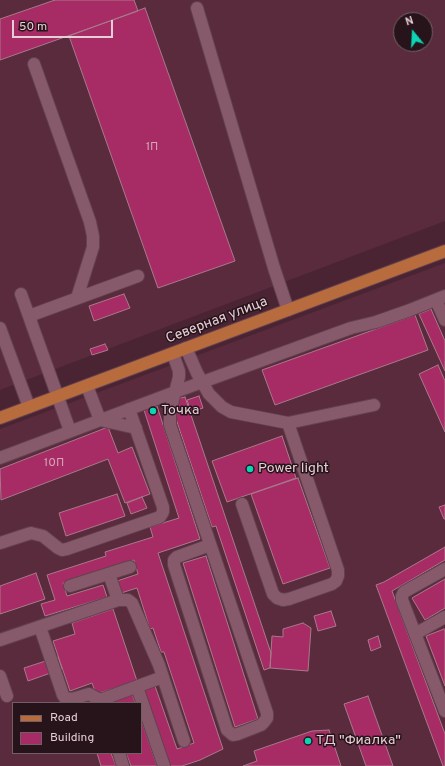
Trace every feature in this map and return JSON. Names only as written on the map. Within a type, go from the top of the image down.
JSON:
[{"type":"main road","name":"Северная улица","points":[[0,418],[445,251]]},
{"type":"lane","points":[[197,8],[274,268],[288,310]]},
{"type":"lane","points":[[34,64],[90,222],[93,247],[77,298]]},
{"type":"lane","points":[[29,316],[138,276]]},
{"type":"lane","points":[[21,294],[70,431]]},
{"type":"lane","points":[[0,458],[201,382],[351,328],[376,322],[440,298],[445,320]]},
{"type":"lane","points":[[0,328],[3,347],[29,408]]},
{"type":"lane","points":[[186,348],[201,382],[215,401],[231,412],[288,423],[374,405]]},
{"type":"lane","points":[[173,354],[179,371],[179,377],[170,412],[170,425],[267,713],[267,718],[261,725],[233,735],[227,730],[174,565],[174,560],[177,557],[210,545]]},
{"type":"lane","points":[[87,386],[100,420]]},
{"type":"lane","points":[[0,543],[31,533],[43,536],[62,550],[160,517],[163,512],[163,507],[129,409]]},
{"type":"lane","points":[[100,420],[136,428]]},
{"type":"lane","points":[[242,504],[273,594],[277,598],[283,600],[289,599],[332,584],[336,581],[338,570],[288,423]]},
{"type":"lane","points":[[70,586],[130,567]]},
{"type":"lane","points":[[445,569],[404,592],[402,596],[402,600],[445,711]]},
{"type":"lane","points":[[109,574],[118,600]]},
{"type":"lane","points":[[0,640],[118,600],[123,599],[132,603],[159,665],[184,741]]},
{"type":"lane","points":[[415,634],[445,617]]},
{"type":"lane","points":[[40,627],[65,698],[72,699],[89,694],[101,701],[163,677]]},
{"type":"lane","points":[[0,676],[7,696]]},
{"type":"lane","points":[[137,687],[164,766]]},
{"type":"lane","points":[[119,754],[123,766]]},
{"type":"shaded area","points":[[0,0],[445,0],[445,221],[0,390]]},
{"type":"shaded area","points":[[445,263],[445,766],[0,766],[0,429]]},
{"type":"building","points":[[55,0],[134,0],[138,11],[0,60],[0,19]]},
{"type":"building","points":[[145,8],[235,261],[158,288],[69,36]]},
{"type":"building","points":[[124,294],[130,308],[94,321],[89,306]]},
{"type":"building","points":[[431,309],[445,341],[445,371],[419,314]]},
{"type":"building","points":[[415,315],[428,350],[275,405],[262,370]]},
{"type":"building","points":[[105,344],[108,350],[92,355],[90,349]]},
{"type":"building","points":[[438,365],[445,381],[445,432],[419,374]]},
{"type":"building","points":[[199,396],[203,408],[191,412],[187,400]]},
{"type":"building","points":[[185,397],[271,653],[270,668],[264,670],[216,526],[212,527],[175,416],[177,399]]},
{"type":"building","points":[[157,406],[200,539],[158,553],[223,749],[200,760],[182,766],[170,766],[144,690],[155,686],[177,749],[194,743],[164,652],[161,652],[153,628],[150,629],[137,588],[121,593],[117,581],[138,574],[134,560],[63,583],[67,596],[103,585],[107,597],[45,616],[41,604],[55,600],[47,575],[106,556],[105,552],[153,537],[150,527],[179,518],[144,410]]},
{"type":"building","points":[[108,427],[118,453],[132,447],[150,494],[125,503],[108,459],[1,500],[0,469]]},
{"type":"building","points":[[282,436],[296,478],[227,502],[212,461]]},
{"type":"building","points":[[298,478],[330,568],[283,584],[251,494]]},
{"type":"building","points":[[117,494],[125,516],[66,536],[59,513]]},
{"type":"building","points":[[142,497],[147,508],[131,514],[127,503]]},
{"type":"building","points":[[445,505],[445,519],[444,519],[439,507]]},
{"type":"building","points":[[445,547],[445,560],[392,591],[445,734],[445,766],[443,766],[376,585],[384,582]]},
{"type":"building","points":[[206,556],[258,719],[235,727],[183,563]]},
{"type":"building","points":[[36,573],[45,599],[0,614],[0,586]]},
{"type":"building","points":[[445,579],[445,608],[425,620],[412,598]]},
{"type":"building","points":[[113,609],[137,681],[96,694],[92,683],[70,691],[53,641],[75,634],[72,623]]},
{"type":"building","points":[[331,611],[336,626],[318,631],[314,616]]},
{"type":"building","points":[[303,623],[311,628],[308,671],[270,668],[272,636],[283,637],[283,629]]},
{"type":"building","points":[[444,629],[445,631],[445,686],[426,636]]},
{"type":"building","points":[[378,636],[381,647],[371,651],[368,640]]},
{"type":"building","points":[[58,657],[62,669],[28,681],[24,668]]},
{"type":"building","points":[[132,693],[135,702],[111,702]]},
{"type":"building","points":[[368,696],[393,766],[366,766],[344,704]]},
{"type":"building","points":[[142,722],[157,766],[131,766],[126,754],[142,754]]},
{"type":"building","name":"ТД \"Фиалка\"","points":[[329,730],[341,766],[243,766],[257,761],[254,751],[312,731]]},
{"type":"building","points":[[97,754],[111,754],[116,766],[101,766]]},
{"type":"place","name":"Точка","points":[[153,411]]},
{"type":"place","name":"Power light","points":[[250,469]]},
{"type":"place","name":"ТД \"Фиалка\"","points":[[308,741]]}]
